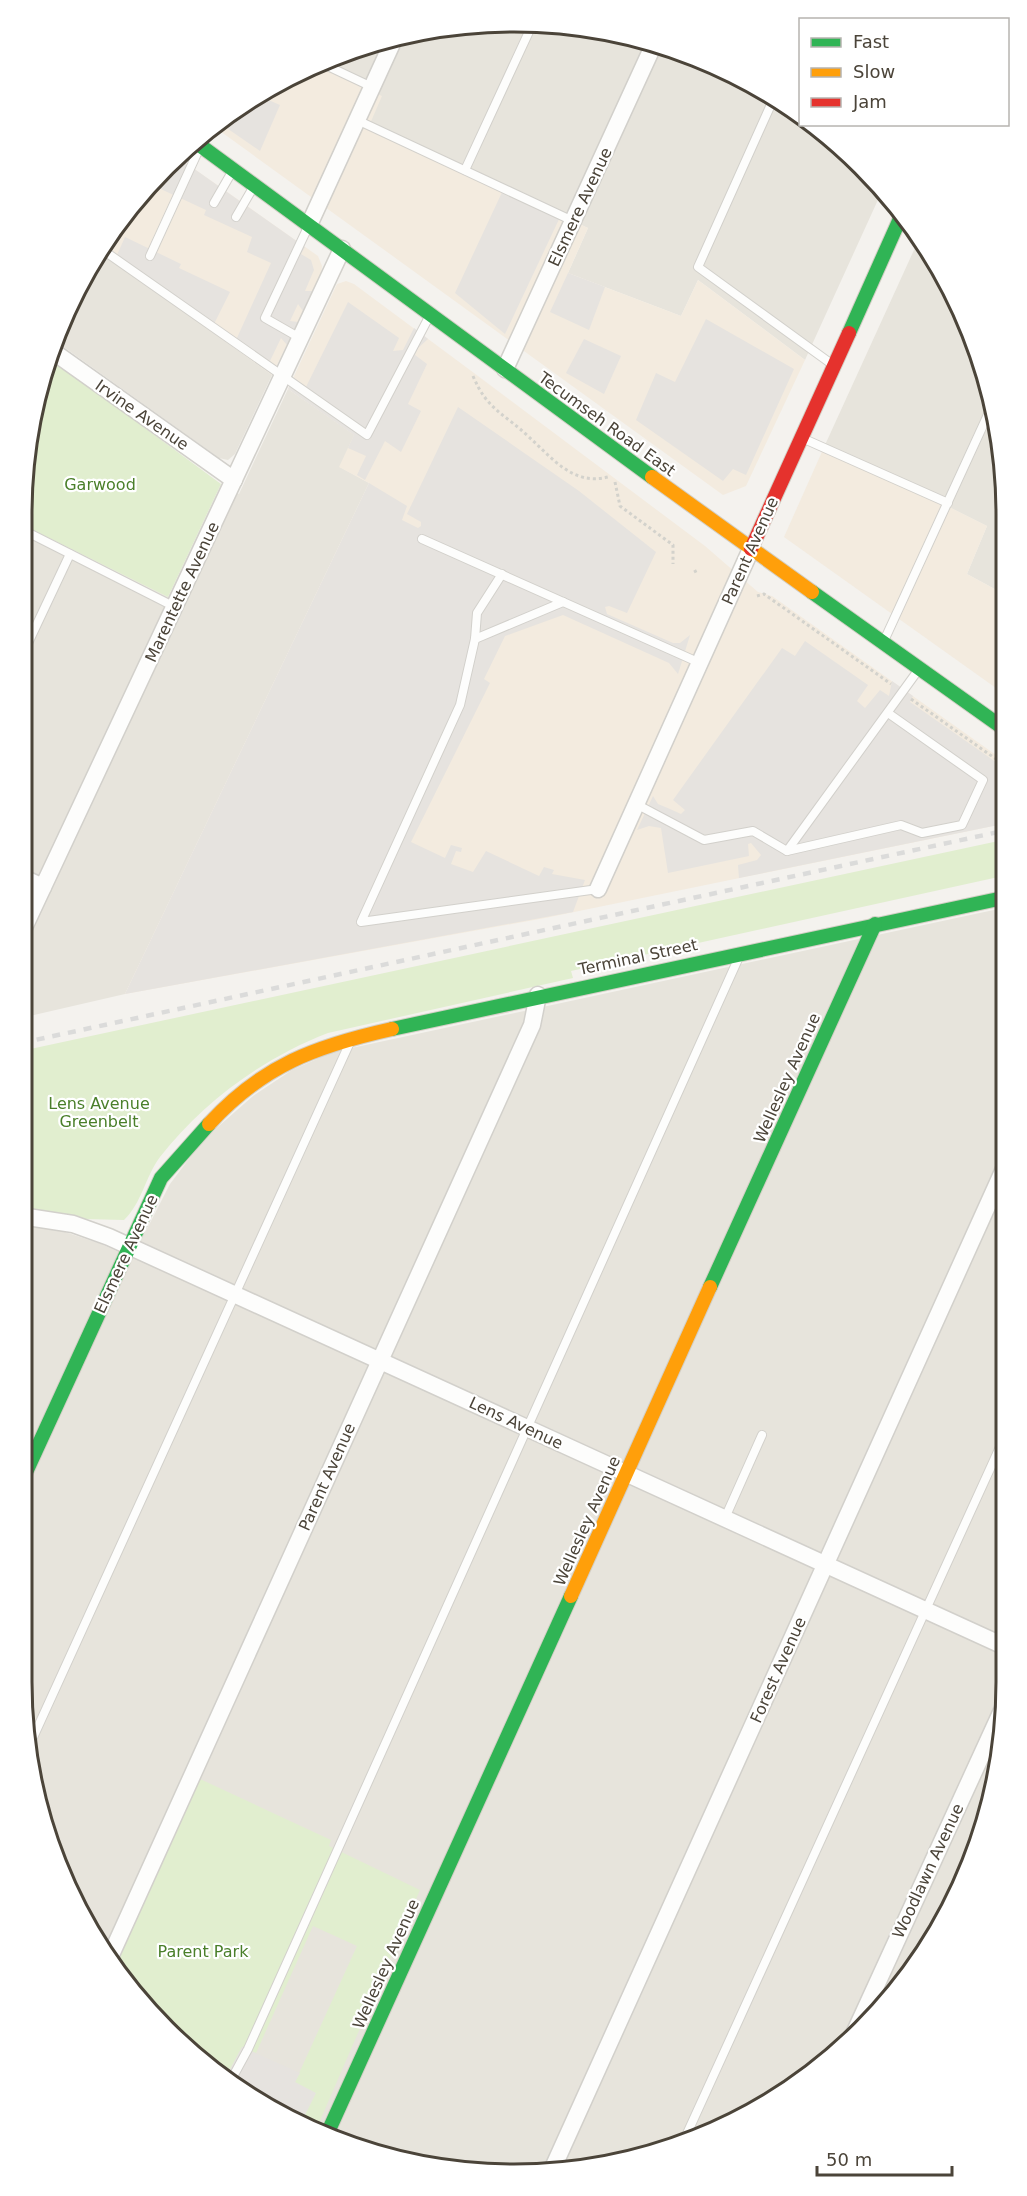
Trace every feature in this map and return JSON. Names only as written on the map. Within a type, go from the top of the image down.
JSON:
[{"type":"street","points":[[309,225],[390,48]]},
{"type":"street","name":"Elsmere Avenue","points":[[505,369],[650,52]]},
{"type":"street","name":"Tecumseh Road East","points":[[201,147],[751,549],[996,724]]},
{"type":"street","name":"Parent Avenue","points":[[598,890],[898,223]]},
{"type":"street","name":"Marentette Avenue","points":[[32,910],[342,249]]},
{"type":"street","name":"Irvine Avenue","points":[[58,355],[234,480]]},
{"type":"street","points":[[32,882],[43,887]]},
{"type":"street","name":"Terminal Street","points":[[283,1063],[352,1037],[742,951],[996,899]]},
{"type":"street","name":"Wellesley Avenue","points":[[330,2128],[875,924]]},
{"type":"street","name":"Parent Avenue","points":[[113,1950],[532,1025],[538,995]]},
{"type":"street","name":"Elsmere Avenue","points":[[32,1460],[161,1178],[223,1108],[283,1063]]},
{"type":"street","name":"Forest Avenue","points":[[556,2162],[996,1187]]},
{"type":"street","name":"Lens Avenue","points":[[32,1216],[73,1224],[129,1246],[996,1642]]},
{"type":"street","name":"Woodlawn Avenue","points":[[863,2013],[992,1732]]},
{"type":"lane","points":[[465,171],[529,32]]},
{"type":"lane","points":[[331,67],[372,87]]},
{"type":"lane","points":[[770,106],[698,267],[834,365]]},
{"type":"lane","points":[[357,120],[573,221]]},
{"type":"lane","points":[[150,256],[193,154]]},
{"type":"lane","points":[[214,203],[233,170]]},
{"type":"lane","points":[[236,217],[255,185]]},
{"type":"lane","points":[[300,338],[266,318],[309,225]]},
{"type":"lane","points":[[108,254],[367,435],[430,314]]},
{"type":"lane","points":[[883,643],[986,419]]},
{"type":"lane","points":[[801,438],[948,503]]},
{"type":"lane","points":[[32,535],[175,607]]},
{"type":"lane","points":[[422,539],[700,663]]},
{"type":"lane","points":[[32,635],[70,554]]},
{"type":"lane","points":[[502,574],[477,613],[475,639],[460,705],[361,922],[598,890]]},
{"type":"lane","points":[[475,639],[563,602]]},
{"type":"lane","points":[[787,851],[920,669]]},
{"type":"lane","points":[[636,804],[704,840],[753,831],[787,851],[901,825],[922,833],[962,825],[982,780],[888,713]]},
{"type":"lane","points":[[234,2075],[253,2038],[742,951]]},
{"type":"lane","points":[[35,1733],[352,1037]]},
{"type":"lane","points":[[725,1518],[762,1435]]},
{"type":"lane","points":[[688,2132],[996,1456]]},
{"type":"path","points":[[473,376],[482,396],[494,409],[568,472],[594,480],[608,477]]},
{"type":"path","points":[[615,482],[620,506],[674,545],[673,564]]},
{"type":"path","points":[[694,572],[698,570]]},
{"type":"path","points":[[757,596],[764,594],[892,684]]},
{"type":"path","points":[[912,699],[996,759]]},
{"type":"shaded area","points":[[514,32],[576,36],[638,48],[698,68],[727,81],[807,131],[831,151],[878,199],[805,360],[698,280],[681,316],[568,273],[588,228],[368,125],[321,72],[389,48],[451,36]]},
{"type":"shaded area","points":[[326,69],[382,96],[369,126],[588,228],[568,273],[681,316],[698,280],[805,360],[746,486],[723,495],[220,131],[273,96]]},
{"type":"shaded area","points":[[267,100],[280,105],[260,151],[226,127]]},
{"type":"shaded area","points":[[184,162],[305,247],[301,254],[311,260],[314,270],[305,291],[313,291],[303,311],[298,304],[290,321],[298,322],[287,345],[281,338],[270,361],[236,340],[271,263],[247,252],[252,237],[204,215],[206,210],[159,188]]},
{"type":"shaded area","points":[[185,162],[318,256],[322,266],[321,276],[272,375],[107,256],[131,220]]},
{"type":"shaded area","points":[[504,188],[561,215],[505,334],[455,293]]},
{"type":"shaded area","points":[[125,237],[181,264],[179,268],[230,292],[214,324],[117,255]]},
{"type":"shaded area","points":[[915,248],[946,300],[959,329],[979,389],[986,419],[994,482],[996,590],[967,574],[987,526],[825,445]]},
{"type":"shaded area","points":[[107,256],[272,375],[235,454],[228,460],[219,458],[62,346],[81,300]]},
{"type":"shaded area","points":[[568,273],[605,287],[589,330],[550,312]]},
{"type":"shaded area","points":[[346,281],[354,284],[705,546],[758,592],[772,596],[996,755],[996,825],[545,918],[125,994],[369,483],[339,467],[354,435],[288,389],[337,284]]},
{"type":"shaded area","points":[[348,302],[399,338],[393,351],[403,350],[414,328],[428,339],[418,348],[415,355],[427,364],[408,404],[421,411],[401,452],[385,441],[365,480],[357,475],[366,456],[348,448],[354,435],[288,389],[293,377],[306,387]]},
{"type":"shaded area","points":[[706,319],[794,369],[746,475],[733,469],[723,481],[636,420],[656,373],[675,382]]},
{"type":"shaded area","points":[[584,339],[621,356],[604,394],[566,373]]},
{"type":"shaded area","points":[[288,389],[355,435],[340,467],[369,483],[125,994],[32,1015],[32,529],[168,597],[221,484],[239,494]]},
{"type":"shaded area","points":[[458,407],[579,491],[656,552],[627,613],[609,606],[605,607],[607,614],[673,643],[680,643],[690,635],[678,674],[669,663],[563,615],[505,636],[484,679],[490,683],[411,842],[445,858],[451,845],[462,848],[461,852],[456,851],[451,864],[473,872],[486,851],[539,876],[544,867],[554,870],[552,874],[585,880],[573,912],[125,994],[369,483],[407,506],[402,520],[418,528],[421,526],[421,522],[407,514]]},
{"type":"shaded area","points":[[825,445],[987,526],[967,574],[996,590],[996,688],[784,537]]},
{"type":"shaded area","points":[[805,641],[868,685],[857,701],[865,708],[880,690],[889,696],[892,681],[913,696],[910,702],[996,762],[996,825],[739,878],[738,865],[757,860],[761,855],[751,843],[748,844],[749,856],[668,873],[661,828],[649,826],[637,830],[653,796],[658,804],[681,814],[685,810],[673,800],[782,648],[795,656]]},
{"type":"shaded area","points":[[996,910],[996,1682],[991,1745],[979,1807],[959,1867],[931,1924],[896,1976],[854,2023],[807,2065],[754,2100],[698,2128],[638,2148],[608,2155],[545,2163],[482,2163],[451,2160],[419,2155],[359,2139],[300,2115],[272,2100],[220,2065],[196,2045],[151,2000],[131,1976],[96,1924],[81,1896],[68,1867],[48,1807],[36,1745],[32,1682],[32,1226],[50,1227],[101,1244],[132,1258],[170,1184],[203,1140],[253,1096],[292,1070],[333,1052]]},
{"type":"shaded area","points":[[242,2047],[300,2073],[295,2082],[316,2093],[304,2117],[272,2100],[229,2071]]},
{"type":"green space","name":"Garwood","points":[[55,366],[62,367],[221,484],[168,597],[32,529],[36,451],[41,419]]},
{"type":"green space","name":"Lens Avenue Greenbelt","points":[[996,842],[996,878],[571,971],[573,978],[328,1033],[304,1043],[280,1055],[236,1084],[195,1118],[160,1157],[135,1206],[124,1220],[84,1219],[32,1208],[32,1049]]},
{"type":"green space","name":"Parent Park","points":[[200,1779],[331,1840],[329,1846],[420,1890],[319,2123],[302,2116],[295,2082],[357,1946],[313,1926],[256,2053],[242,2047],[229,2071],[173,2023],[151,2000],[119,1959]]},
{"type":"railway","points":[[32,1041],[996,833]]},
{"type":"traffic: fast","points":[[201,146],[652,477]]},
{"type":"traffic: fast","points":[[849,333],[898,223]]},
{"type":"traffic: fast","points":[[812,592],[996,723]]},
{"type":"traffic: fast","points":[[392,1029],[996,900]]},
{"type":"traffic: fast","points":[[710,1287],[875,924]]},
{"type":"traffic: fast","points":[[32,1459],[161,1178],[209,1124]]},
{"type":"traffic: fast","points":[[330,2128],[571,1596]]},
{"type":"traffic: slow","points":[[652,477],[812,592]]},
{"type":"traffic: slow","points":[[209,1124],[250,1087],[292,1061],[339,1043],[392,1029]]},
{"type":"traffic: slow","points":[[571,1596],[710,1287]]},
{"type":"traffic: jam","points":[[751,549],[849,333]]}]
